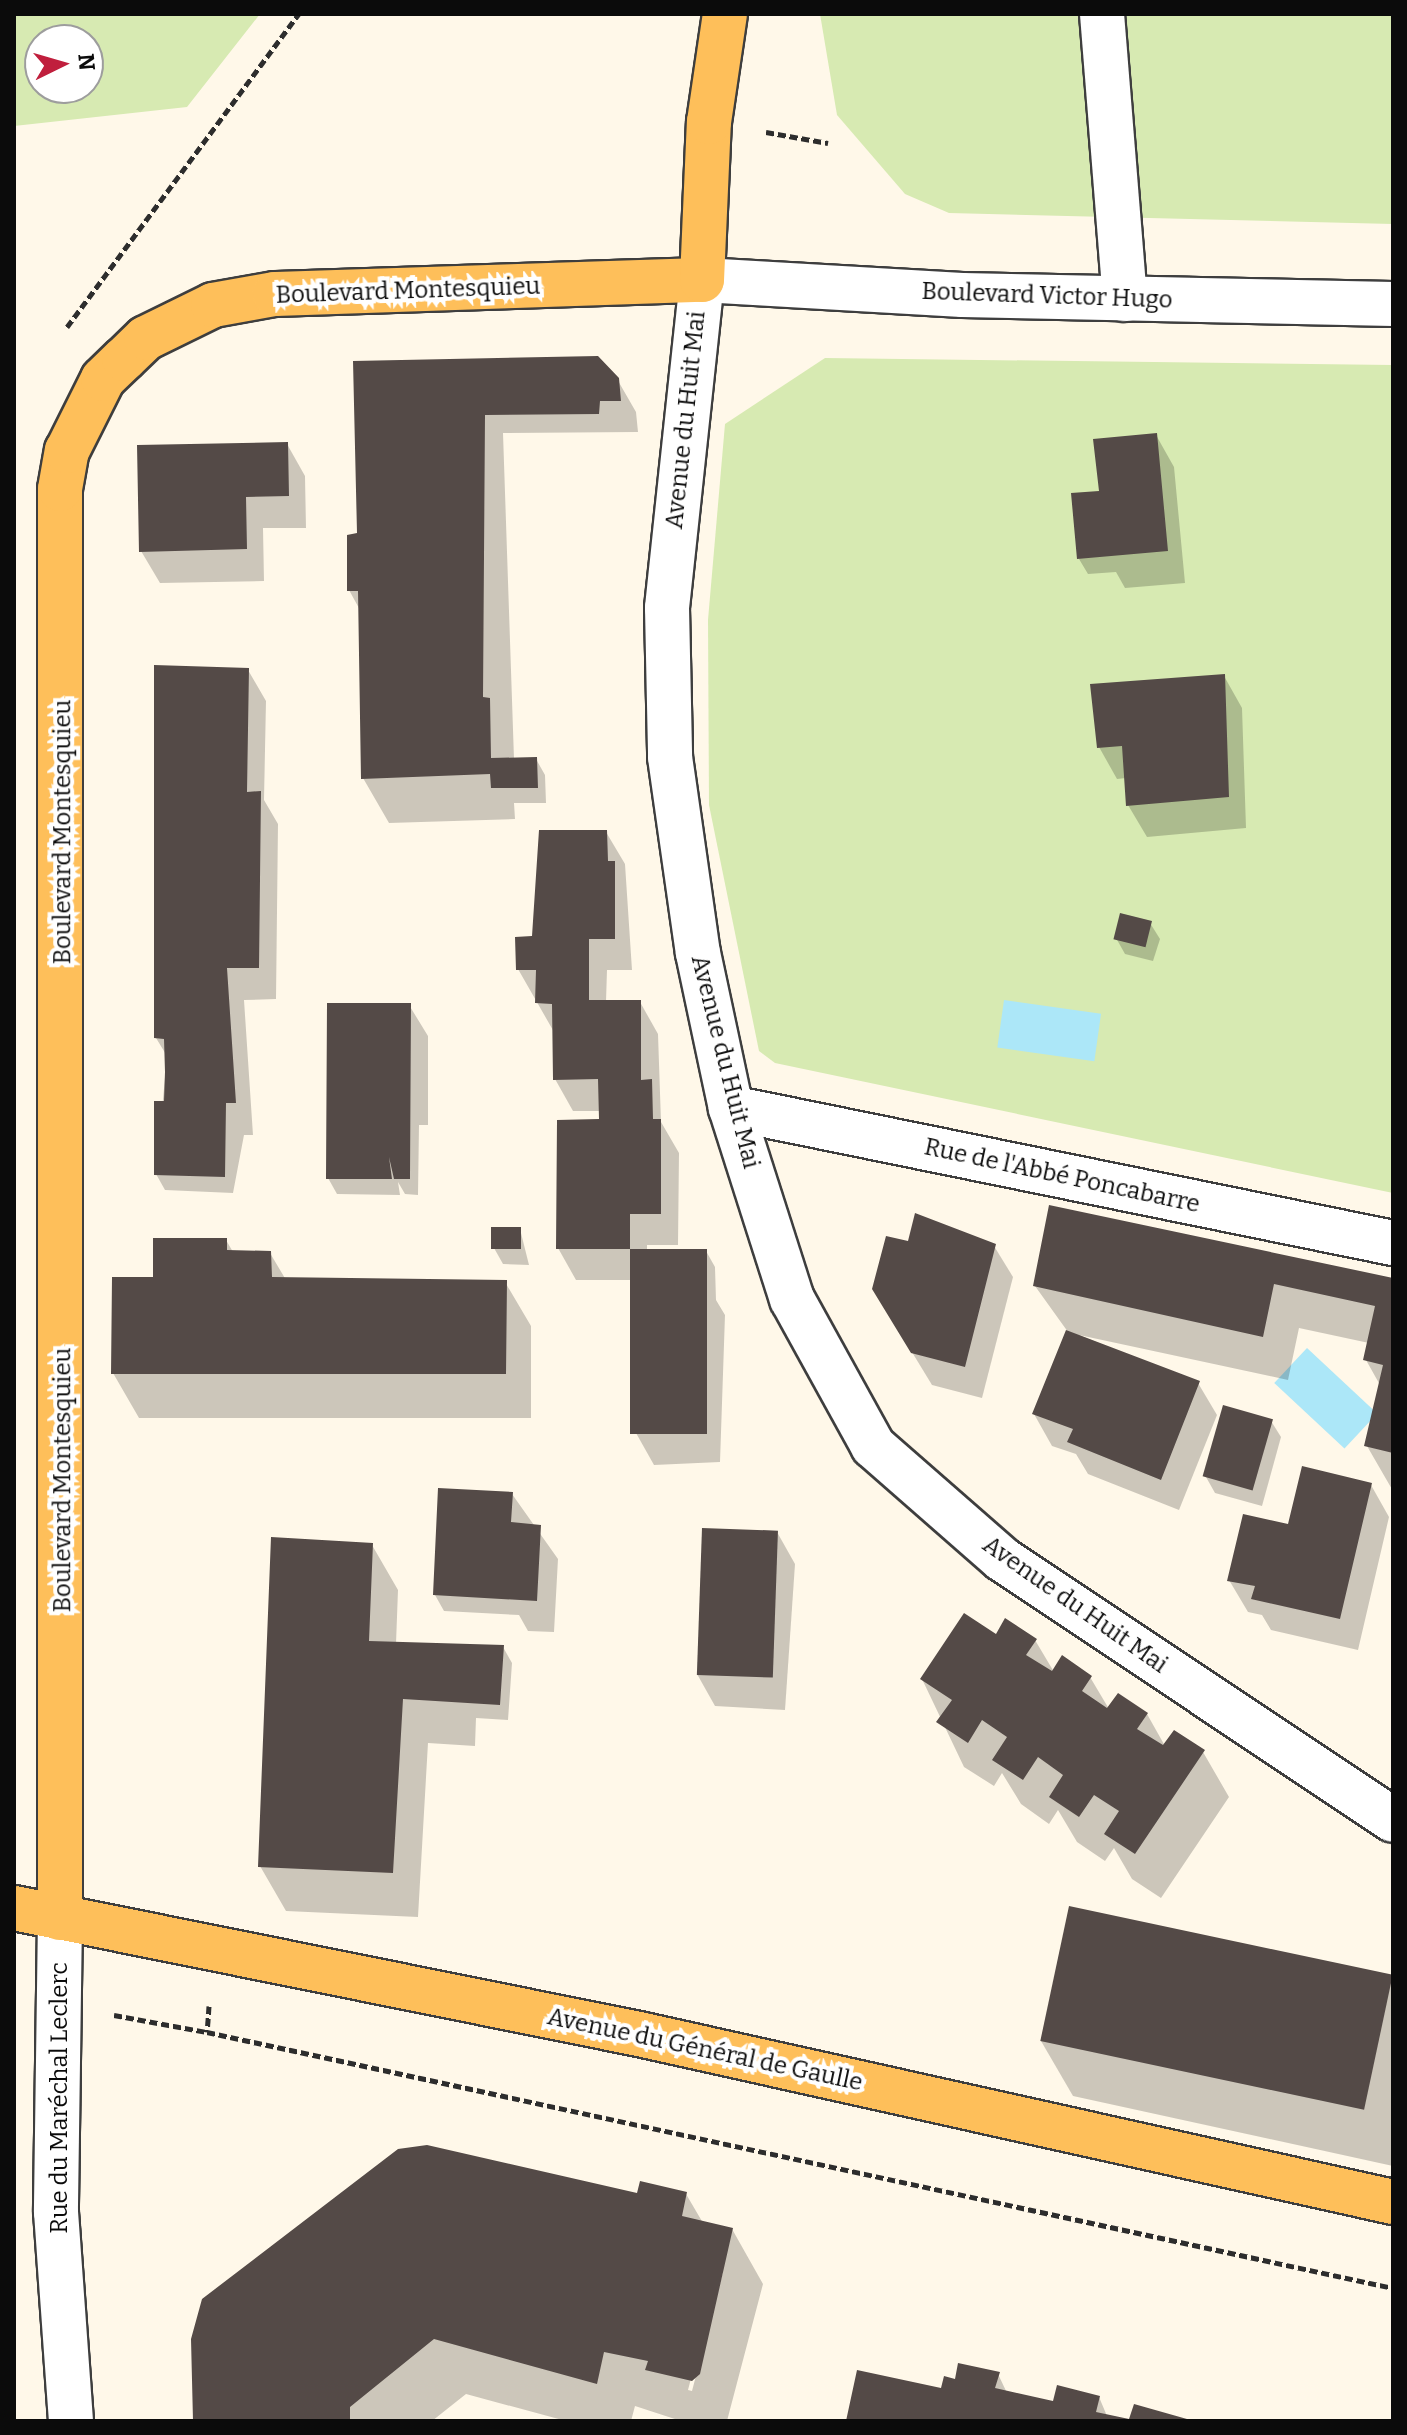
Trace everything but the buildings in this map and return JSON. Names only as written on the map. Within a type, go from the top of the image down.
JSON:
[{"type":"main road","name":"Avenue du Huit Mai","points":[[702,280],[709,122],[725,14]]},
{"type":"main road","name":"Boulevard Montesquieu","points":[[60,1918],[60,489],[67,451],[103,379],[146,338],[213,305],[275,294],[702,280]]},
{"type":"main road","name":"Avenue du Général de Gaulle","points":[[14,1908],[639,2034],[1393,2202]]},
{"type":"street","points":[[1102,14],[1125,299]]},
{"type":"street","name":"Boulevard Victor Hugo","points":[[702,280],[1125,299],[1393,304]]},
{"type":"street","name":"Avenue du Huit Mai","points":[[702,280],[667,608],[670,757],[698,953],[731,1108],[792,1299],[873,1446],[1002,1559],[1393,1820]]},
{"type":"street","name":"Rue de l'Abbé Poncabarre","points":[[731,1108],[1393,1243]]},
{"type":"street","name":"Rue du Maréchal Leclerc","points":[[60,1918],[56,2212],[71,2421]]},
{"type":"path","points":[[67,327],[299,14]]},
{"type":"path","points":[[207,2032],[213,1949]]},
{"type":"path","points":[[59,2005],[207,2032],[1393,2288]]},
{"type":"green space","points":[[14,14],[260,14],[187,107],[14,126]]},
{"type":"green space","points":[[820,14],[1393,14],[1393,224],[949,213],[905,194],[837,115]]},
{"type":"green space","points":[[825,358],[1393,365],[1393,1193],[775,1063],[759,1051],[709,805],[708,620],[725,424]]},
{"type":"water","points":[[1004,1000],[1101,1014],[1094,1061],[997,1048]]},
{"type":"water","points":[[1307,1348],[1377,1413],[1344,1449],[1274,1383]]}]
